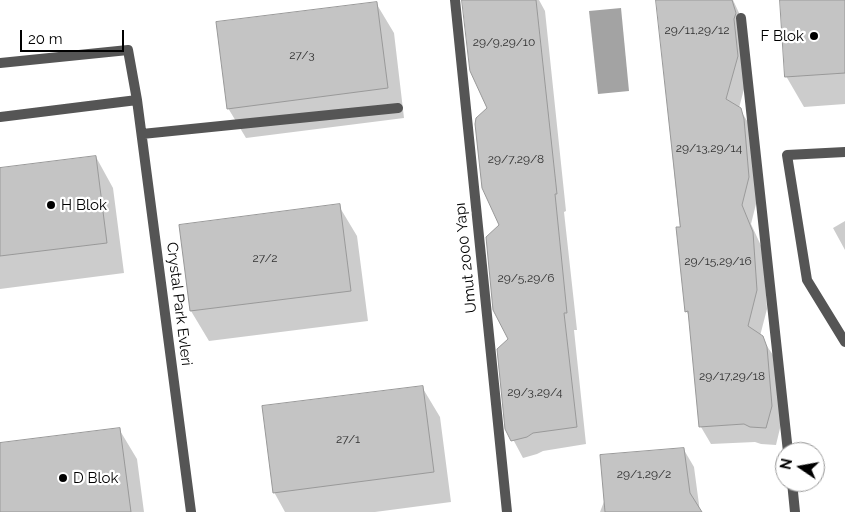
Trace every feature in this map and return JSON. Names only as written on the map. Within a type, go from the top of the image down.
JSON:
[{"type":"lane","name":"Umut 2000 Yapı","points":[[455,0],[507,512]]},
{"type":"lane","points":[[741,18],[787,442]]},
{"type":"lane","name":"Crystal Park Evleri","points":[[0,62],[128,50],[142,134],[191,512]]},
{"type":"lane","points":[[0,117],[137,100]]},
{"type":"lane","points":[[142,134],[398,108]]},
{"type":"lane","points":[[845,152],[787,155],[808,280],[845,342]]},
{"type":"lane","points":[[793,492],[795,512]]},
{"type":"shaded area","points":[[621,8],[629,91],[598,94],[589,11]]},
{"type":"building","points":[[462,0],[536,0],[557,194],[555,194],[567,313],[564,313],[577,427],[533,433],[527,437],[511,441],[505,429],[497,349],[508,339],[493,310],[486,237],[499,225],[482,188],[475,124],[476,118],[487,108],[470,71]]},
{"type":"building","points":[[656,0],[732,0],[736,13],[734,19],[738,56],[726,99],[741,108],[744,119],[749,177],[742,205],[753,232],[757,290],[748,326],[763,336],[767,347],[772,406],[766,428],[750,427],[744,424],[699,427],[688,311],[685,312],[676,227],[680,227]]},
{"type":"building","name":"F Blok","points":[[780,0],[845,0],[845,73],[785,77]]},
{"type":"building","points":[[377,2],[388,88],[227,109],[216,22]]},
{"type":"building","name":"H Blok","points":[[96,156],[107,243],[0,256],[0,168]]},
{"type":"building","points":[[340,204],[351,291],[190,311],[179,225]]},
{"type":"building","points":[[423,386],[434,472],[273,493],[262,406]]},
{"type":"building","name":"D Blok","points":[[120,428],[131,512],[0,512],[0,443]]},
{"type":"building","points":[[684,448],[690,493],[702,512],[605,512],[600,455]]},
{"type":"place","name":"F Blok","points":[[814,36]]},
{"type":"place","name":"H Blok","points":[[51,205]]},
{"type":"place","name":"D Blok","points":[[63,478]]}]
